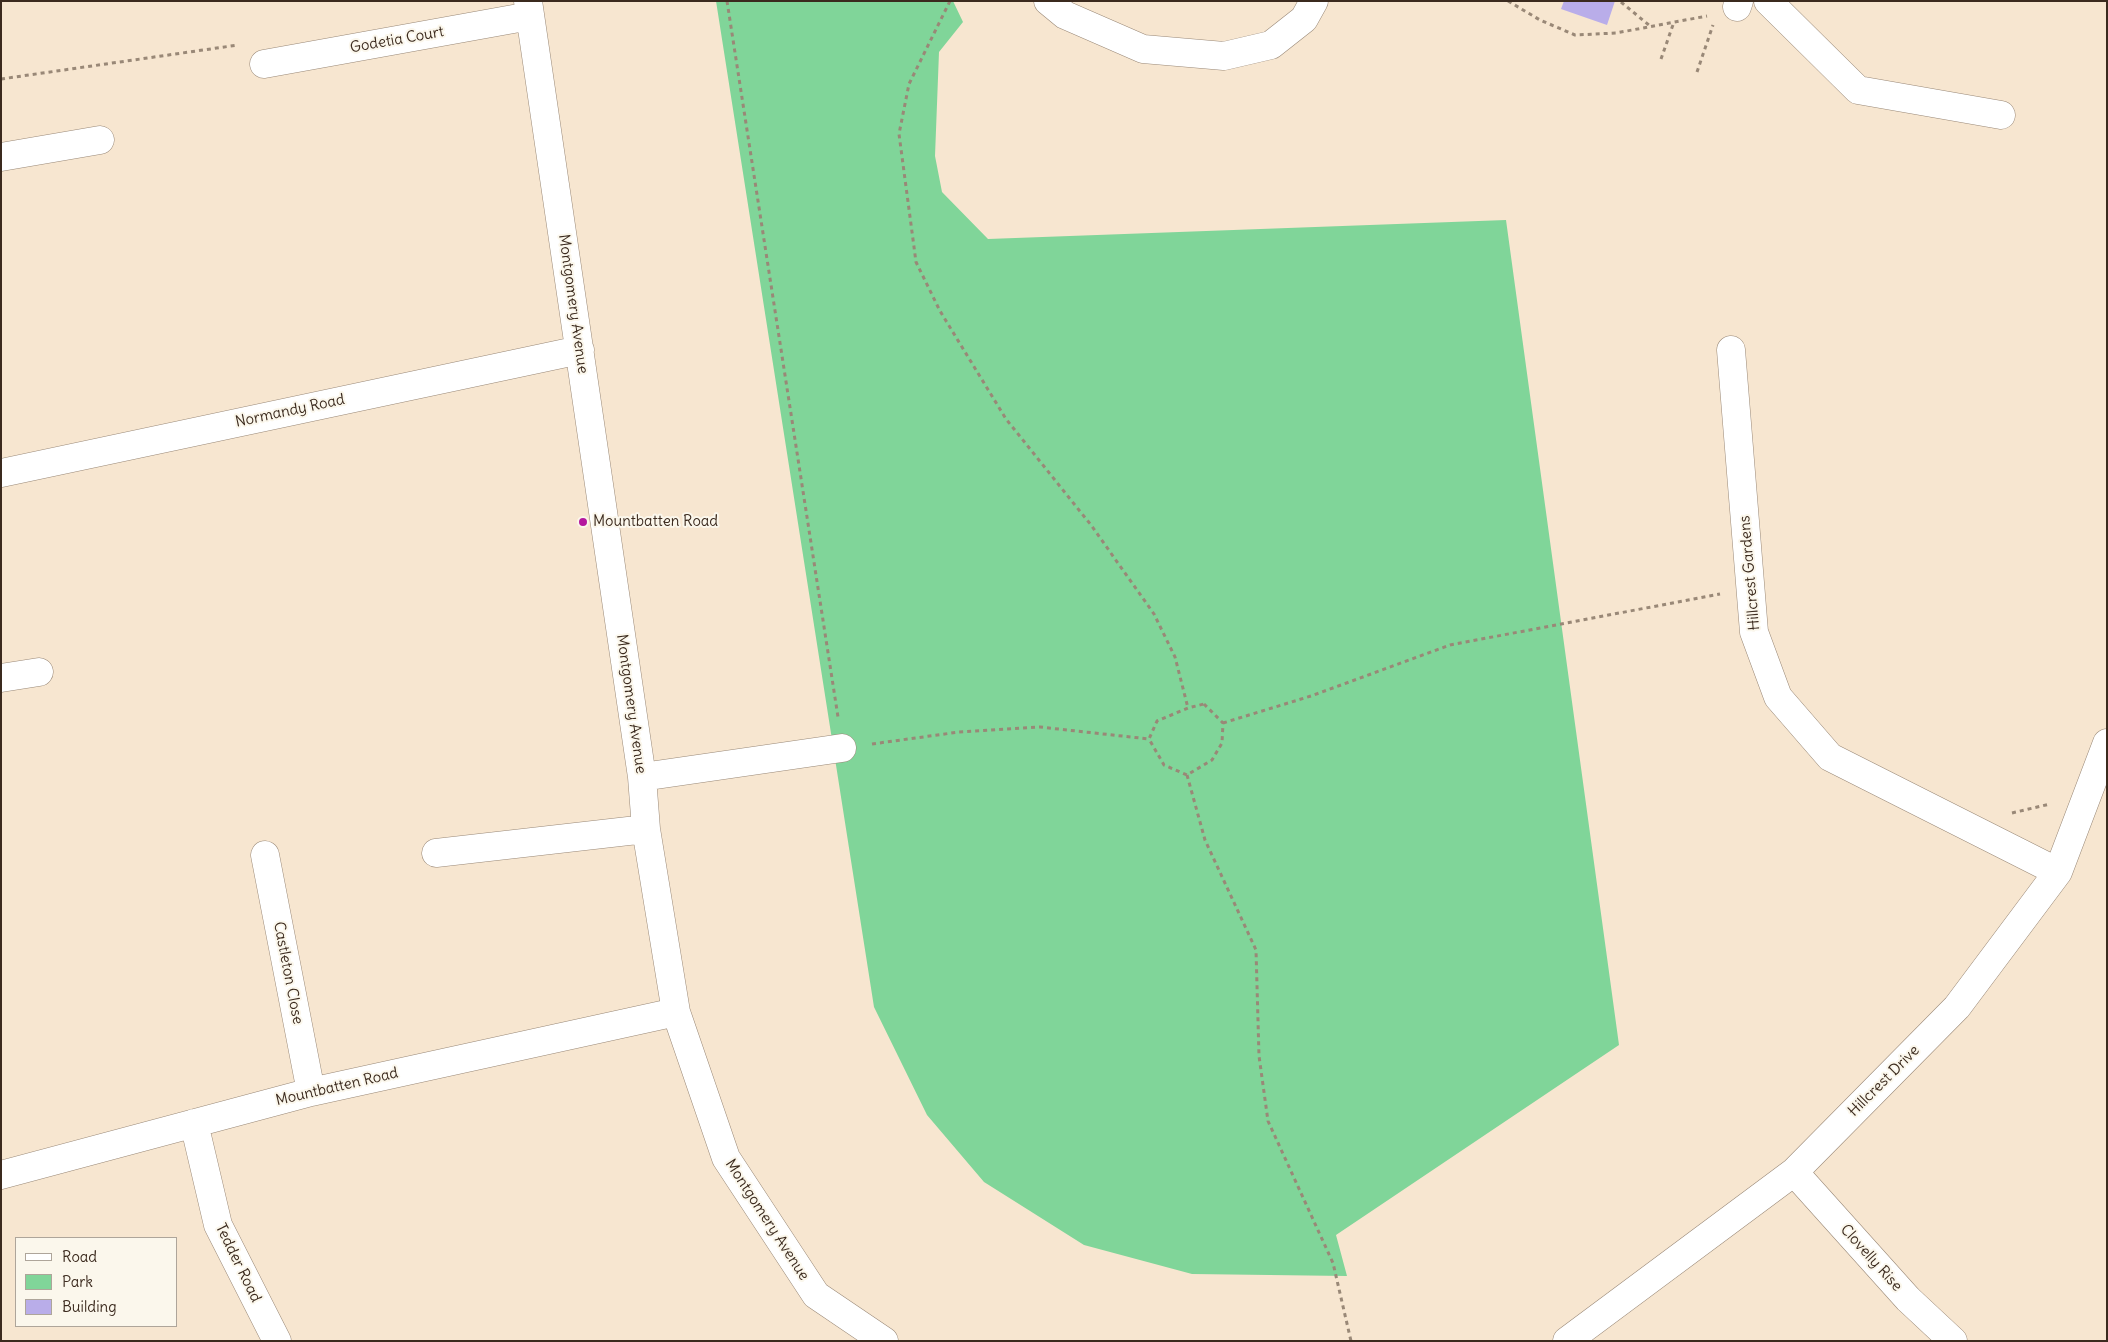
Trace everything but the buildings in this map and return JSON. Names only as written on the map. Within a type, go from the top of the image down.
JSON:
[{"type":"street","points":[[1057,8],[1143,49],[1224,56],[1271,44],[1304,19],[1314,1]]},
{"type":"street","points":[[1768,1],[1858,90],[2001,115]]},
{"type":"street","name":"Godetia Court","points":[[264,64],[529,9]]},
{"type":"street","name":"Montgomery Avenue","points":[[529,9],[642,777],[646,829],[676,1012],[726,1158],[816,1295],[884,1341]]},
{"type":"street","points":[[1,157],[100,140]]},
{"type":"street","name":"Normandy Road","points":[[1,472],[580,350]]},
{"type":"street","name":"Hillcrest Gardens","points":[[1731,350],[1754,632],[1778,697],[1830,757],[2058,872]]},
{"type":"street","points":[[1,678],[39,672]]},
{"type":"street","name":"Hillcrest Drive","points":[[1567,1341],[1794,1172],[1957,1007],[2058,872],[2107,743]]},
{"type":"street","points":[[642,777],[842,748]]},
{"type":"street","points":[[436,853],[646,829]]},
{"type":"street","name":"Castleton Close","points":[[265,855],[311,1092]]},
{"type":"street","name":"Mountbatten Road","points":[[1,1175],[311,1092],[676,1012]]},
{"type":"street","name":"Tedder Road","points":[[194,1123],[218,1225],[277,1341]]},
{"type":"street","name":"Clovelly Rise","points":[[1794,1172],[1908,1299],[1953,1341]]},
{"type":"path","points":[[727,1],[842,748],[958,732],[1040,727],[1150,738]]},
{"type":"path","points":[[1508,1],[1540,20],[1576,35],[1616,33],[1707,16],[1715,18],[1697,72]]},
{"type":"path","points":[[948,2],[909,84],[899,134],[916,262],[940,311],[1006,419],[1091,525],[1154,614],[1175,657],[1188,708]]},
{"type":"path","points":[[1621,2],[1650,27]]},
{"type":"path","points":[[1661,59],[1674,22]]},
{"type":"path","points":[[1,78],[253,42],[264,64]]},
{"type":"path","points":[[1223,723],[1312,696],[1450,645],[1750,588]]},
{"type":"path","points":[[1204,704],[1223,723],[1222,743],[1212,760],[1187,775],[1164,765],[1150,738],[1157,721],[1188,708],[1204,704]]},
{"type":"path","points":[[1187,775],[1206,840],[1256,950],[1259,1056],[1268,1121],[1333,1263],[1350,1341]]},
{"type":"path","points":[[2005,814],[2051,804]]},
{"type":"green space","points":[[716,1],[953,1],[963,22],[939,52],[935,156],[942,192],[988,239],[1506,220],[1619,1045],[1336,1235],[1347,1276],[1192,1274],[1084,1245],[984,1182],[927,1115],[874,1007]]},
{"type":"place","name":"Mountbatten Road","points":[[583,522]]}]
